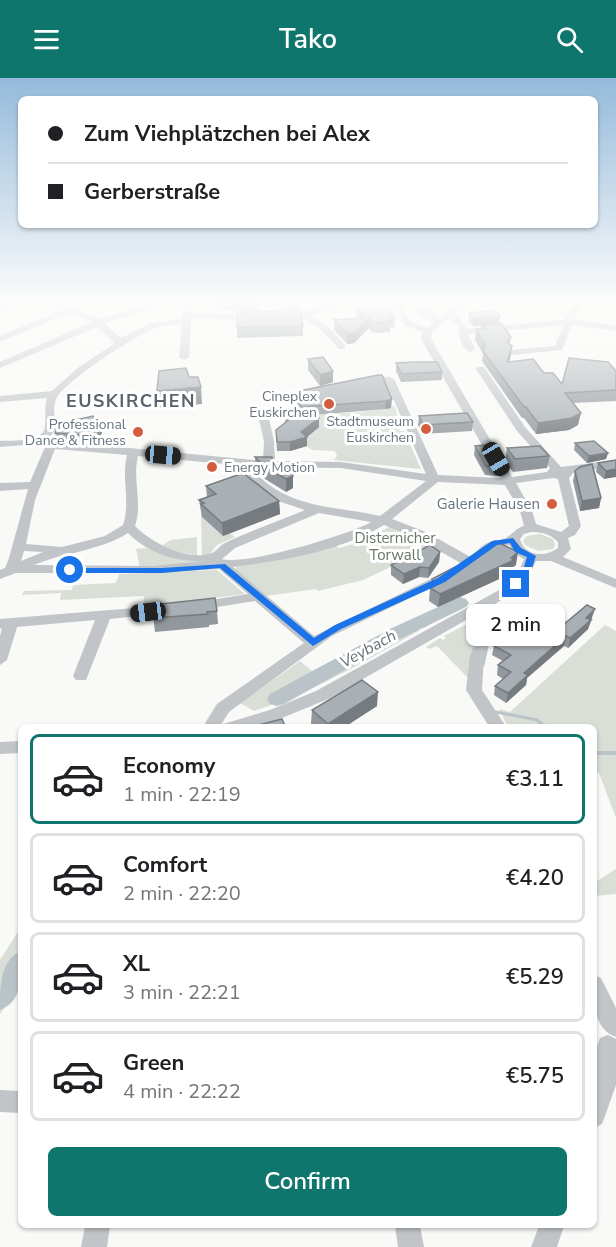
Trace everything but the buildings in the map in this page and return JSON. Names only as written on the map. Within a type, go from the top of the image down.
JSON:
[{"type":"street","points":[[0,365],[22,356]]},
{"type":"street","points":[[37,441],[50,432],[49,410],[54,394],[87,364],[101,356]]},
{"type":"street","points":[[436,356],[526,511],[531,528]]},
{"type":"street","points":[[481,369],[521,429],[532,439],[556,474],[575,526],[553,557]]},
{"type":"street","points":[[355,384],[377,378],[389,379],[434,478]]},
{"type":"street","points":[[0,399],[54,394]]},
{"type":"street","points":[[264,419],[269,441],[257,469],[257,483],[273,494],[316,510],[334,511],[401,526],[469,562]]},
{"type":"street","points":[[0,444],[37,441],[51,445],[239,462],[257,469]]},
{"type":"street","points":[[4,568],[17,548],[34,485],[51,445]]},
{"type":"street","points":[[4,568],[109,539],[129,527],[133,513],[129,467],[134,452]]},
{"type":"street","points":[[233,481],[257,469],[308,465],[341,465],[477,482],[556,474],[616,463]]},
{"type":"street","points":[[4,568],[162,571],[322,545],[352,536],[383,521],[431,483],[434,478]]},
{"type":"street","points":[[0,487],[34,485]]},
{"type":"street","points":[[220,561],[222,550],[230,545],[316,510]]},
{"type":"street","points":[[129,527],[147,544],[164,552],[220,561],[313,643]]},
{"type":"street","points":[[513,541],[518,532],[531,528],[547,530],[576,557],[616,576]]},
{"type":"street","points":[[213,724],[223,708],[338,627],[441,580],[492,544],[513,541]]},
{"type":"street","points":[[513,541],[518,550],[532,556],[553,557],[616,584]]},
{"type":"street","points":[[17,548],[66,550]]},
{"type":"street","points":[[242,724],[297,707],[354,679],[506,592],[524,575],[532,556]]},
{"type":"street","points":[[0,660],[6,624],[236,601],[257,596]]},
{"type":"street","points":[[493,610],[477,656],[474,690],[496,724]]},
{"type":"street","points":[[81,676],[104,615]]},
{"type":"street","points":[[0,748],[18,747]]},
{"type":"street","points":[[597,993],[612,1036],[606,1081],[597,1106]]},
{"type":"street","points":[[0,1101],[18,1102]]},
{"type":"street","points":[[94,1247],[98,1228]]},
{"type":"street","points":[[408,1228],[411,1247]]},
{"type":"street","points":[[544,1247],[551,1228]]},
{"type":"green space","points":[[395,406],[397,415],[394,417],[400,431],[404,431],[421,469],[334,460],[337,456],[335,451],[312,450],[302,442],[311,415],[360,412]]},
{"type":"green space","points":[[201,512],[205,516],[202,517],[223,536],[230,533],[235,537],[217,545],[209,555],[202,556]]},
{"type":"green space","name":"Disternicher Torwall","points":[[392,525],[433,547],[363,580],[318,591],[316,589],[266,596],[236,570],[236,567],[336,545],[338,548],[282,563],[358,543],[364,545],[366,540]]},
{"type":"green space","points":[[540,534],[553,539],[555,545],[553,549],[538,551],[525,545],[523,540],[527,536]]},
{"type":"green space","points":[[197,537],[197,556],[158,548],[171,540]]},
{"type":"green space","points":[[146,548],[160,553],[209,559],[210,562],[140,568],[136,549]]},
{"type":"green space","points":[[217,570],[245,594],[143,607],[144,596],[60,600],[61,593],[22,595],[24,591],[72,590],[73,585],[116,583],[119,574]]},
{"type":"green space","points":[[456,599],[464,605],[318,685],[254,711],[240,703],[300,661],[312,671]]},
{"type":"green space","points":[[484,615],[472,652],[468,678],[437,646],[429,649],[426,647],[440,638],[443,640],[446,638],[444,636]]},
{"type":"green space","points":[[605,625],[616,631],[616,818],[599,773],[597,773],[597,724],[506,724],[499,709],[510,712]]},
{"type":"green space","points":[[616,869],[616,894],[597,896],[597,881]]},
{"type":"green space","points":[[18,932],[18,987],[0,1014],[0,960]]},
{"type":"waterway","name":"Veybach","points":[[277,699],[399,632],[460,603]]},
{"type":"waterway","points":[[483,665],[488,642]]},
{"type":"waterway","points":[[496,712],[537,720],[542,724]]},
{"type":"waterway","points":[[597,753],[616,753]]},
{"type":"waterway","name":"Veybach","points":[[0,997],[18,968]]},
{"type":"place","name":"Cineplex Euskirchen","points":[[329,404]]},
{"type":"place","name":"Stadtmuseum Euskirchen","points":[[426,429]]},
{"type":"place","name":"Professional Dance & Fitness","points":[[138,432]]},
{"type":"place","name":"Energy Motion","points":[[212,467]]},
{"type":"place","name":"Galerie Hausen","points":[[552,504]]},
{"type":"district","name":"EUSKIRCHEN","points":[[131,401]]},
{"type":"route","points":[[70,570],[79,572],[162,571],[222,566],[313,643],[338,627],[441,580],[495,543],[513,541],[518,550],[532,556],[527,571],[516,584]]}]
